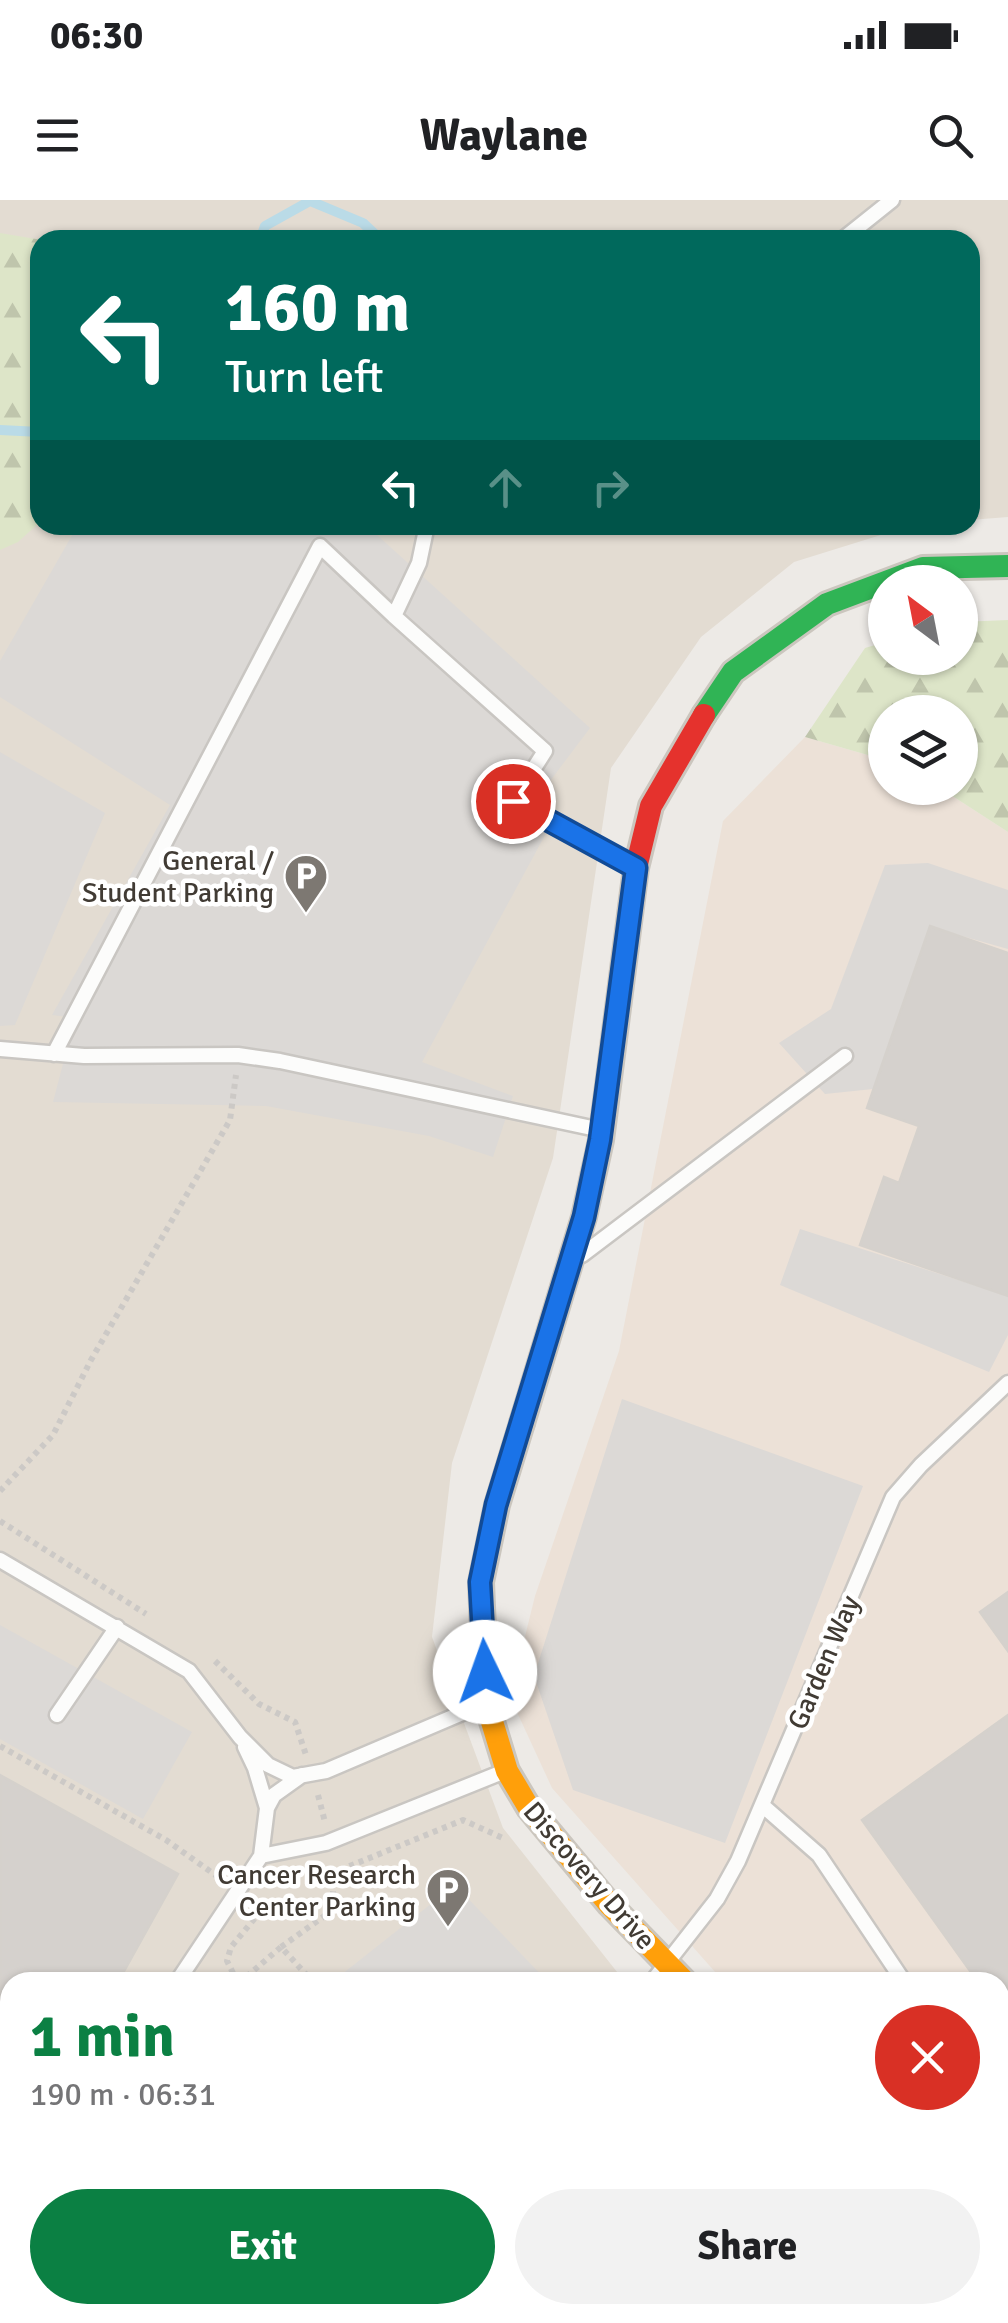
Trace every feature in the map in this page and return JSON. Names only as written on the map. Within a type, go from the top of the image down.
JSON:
[{"type":"street","name":"Discovery Drive","points":[[659,1972],[610,1904],[529,1808],[507,1771],[486,1702],[480,1582],[496,1505],[584,1217],[602,1130],[636,868],[651,806],[681,750],[733,672],[826,604],[923,568],[1008,566]]},
{"type":"lane","points":[[854,230],[892,200]]},
{"type":"lane","points":[[394,616],[420,563],[425,535]]},
{"type":"lane","points":[[54,1054],[320,546],[544,750],[513,801],[636,868]]},
{"type":"lane","points":[[0,1049],[54,1054],[238,1055],[395,1084],[602,1130]]},
{"type":"lane","points":[[566,1268],[844,1056]]},
{"type":"lane","name":"Garden Way","points":[[662,1972],[717,1899],[738,1860],[894,1497],[921,1465],[1008,1383]]},
{"type":"lane","points":[[0,1560],[190,1671],[240,1737],[268,1765],[293,1777],[326,1771],[486,1702]]},
{"type":"lane","points":[[57,1715],[117,1627]]},
{"type":"lane","points":[[240,1737],[256,1768],[267,1808]]},
{"type":"lane","points":[[261,1856],[326,1843],[507,1771]]},
{"type":"lane","points":[[184,1972],[261,1856],[267,1808],[274,1795],[303,1775]]},
{"type":"lane","points":[[762,1805],[818,1856],[897,1972]]},
{"type":"path","points":[[0,1491],[53,1435],[91,1360],[230,1120],[238,1055]]},
{"type":"path","points":[[0,1746],[214,1871],[255,1918],[231,1946],[227,1962],[232,1972]]},
{"type":"path","points":[[252,1972],[337,1908],[333,1892],[335,1872],[464,1820],[508,1840]]},
{"type":"path","points":[[281,1947],[304,1972]]},
{"type":"shaded area","points":[[0,200],[1008,200],[1008,517],[980,519],[980,230],[30,230],[30,535],[881,535],[794,562],[701,637],[611,768],[553,1158],[452,1463],[432,1637],[503,1828],[617,1972],[0,1972]]},
{"type":"shaded area","name":"General / Student Parking","points":[[72,535],[377,535],[590,728],[544,789],[557,813],[422,1062],[513,1096],[493,1157],[429,1136],[266,1106],[53,1102],[75,1018],[52,1015],[170,805],[0,697],[0,661]]},
{"type":"shaded area","points":[[805,737],[868,755],[868,805],[966,805],[1008,832],[1008,1972],[715,1972],[552,1788],[510,1697],[535,1596],[619,1351],[723,821]]},
{"type":"shaded area","name":"General / Student Parking","points":[[0,752],[105,813],[15,1025],[0,1026]]},
{"type":"shaded area","points":[[928,863],[1008,890],[1008,949],[930,927],[873,1089],[825,1094],[779,1043],[831,1009],[885,865]]},
{"type":"shaded area","points":[[800,1229],[1008,1296],[1008,1335],[989,1372],[780,1285]]},
{"type":"shaded area","points":[[622,1399],[863,1486],[725,1843],[573,1790],[534,1676]]},
{"type":"shaded area","points":[[0,1625],[192,1732],[143,1819],[0,1739]]},
{"type":"shaded area","name":"Cancer Research Center Parking","points":[[455,1885],[538,1972],[345,1972]]},
{"type":"green space","points":[[0,233],[30,238],[30,531],[0,550]]},
{"type":"green space","points":[[1008,620],[1008,832],[966,805],[978,805],[978,695],[868,695],[868,755],[805,737],[865,648],[868,647],[868,675],[978,675],[978,621]]},
{"type":"building","points":[[930,926],[1008,953],[1008,1296],[860,1245],[884,1177],[899,1183],[919,1126],[867,1108]]},
{"type":"building","points":[[1008,1592],[1008,1651],[980,1612]]},
{"type":"building","points":[[1008,1715],[1008,1972],[971,1972],[862,1820]]},
{"type":"building","points":[[0,1775],[178,1874],[124,1972],[0,1972]]},
{"type":"waterway","points":[[264,230],[310,201],[363,223],[370,230]]},
{"type":"waterway","points":[[0,430],[30,432]]},
{"type":"traffic: fast","points":[[704,715],[733,672],[827,604],[923,568],[1008,566]]},
{"type":"traffic: slow","points":[[522,1423],[497,1505],[481,1582],[486,1702],[507,1771],[529,1808],[609,1904],[675,1972]]},
{"type":"traffic: jam","points":[[522,1423],[584,1217],[601,1140],[636,868],[651,806],[704,715]]},
{"type":"place","name":"General / Student Parking","points":[[306,914]]},
{"type":"place","name":"Cancer Research Center Parking","points":[[448,1928]]},
{"type":"route","points":[[485,1672],[480,1582],[496,1505],[584,1217],[600,1140],[636,868],[513,801]]}]
